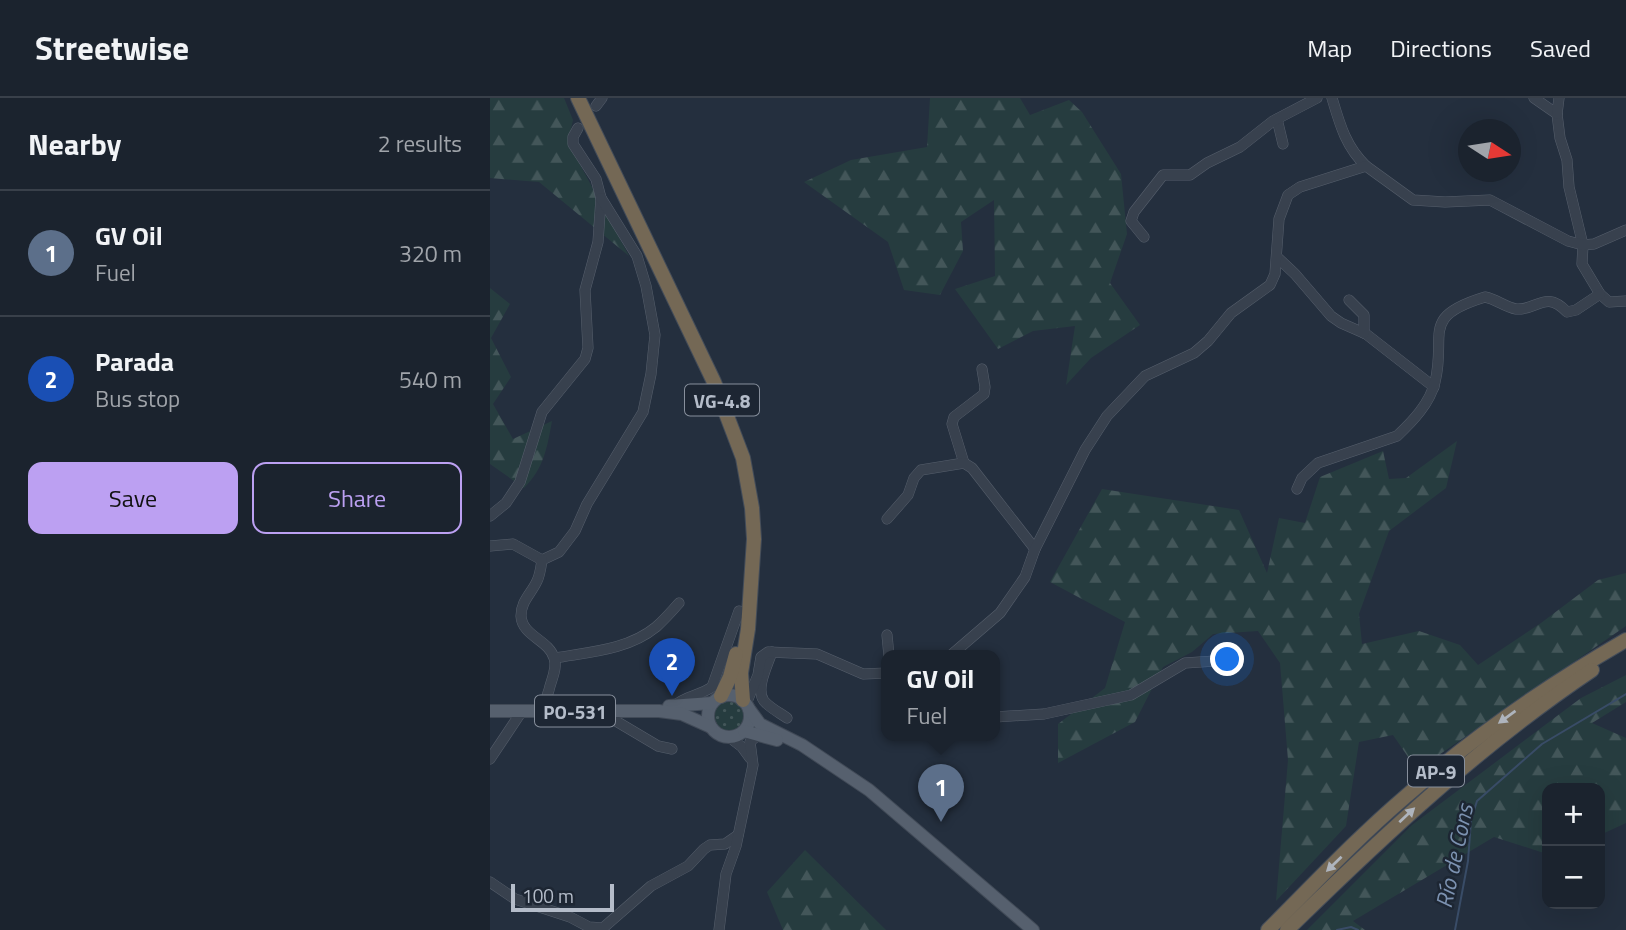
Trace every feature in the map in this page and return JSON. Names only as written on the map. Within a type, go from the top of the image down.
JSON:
[{"type":"highway","name":"VG-4.8","points":[[578,98],[714,382],[743,458],[752,508],[754,539],[746,705]]},
{"type":"highway","points":[[595,101],[641,229]]},
{"type":"highway","name":"VG-4.8","points":[[717,700],[730,677],[751,584]]},
{"type":"highway","name":"AP-9","points":[[1268,930],[1365,833],[1449,761],[1521,707],[1626,640]]},
{"type":"highway","name":"AP-9","points":[[1287,930],[1431,793],[1556,696],[1626,649]]},
{"type":"main road","name":"PO-531","points":[[490,709],[545,705],[673,706],[735,696],[746,705]]},
{"type":"main road","points":[[711,727],[708,712],[717,700]]},
{"type":"main road","points":[[743,732],[749,721],[746,705]]},
{"type":"main road","points":[[746,705],[760,724],[802,745],[892,808],[1033,930]]},
{"type":"main road","name":"PO-531","points":[[490,709],[518,714],[598,710],[619,717],[682,714],[711,727],[718,735],[729,737]]},
{"type":"main road","points":[[729,737],[743,732],[759,734],[823,759]]},
{"type":"street","points":[[1144,237],[1131,220],[1134,212],[1163,175],[1190,175],[1207,163],[1240,147],[1277,119],[1317,98]]},
{"type":"street","points":[[1332,98],[1344,137],[1355,155],[1413,200],[1490,200],[1568,241],[1583,245],[1594,244],[1626,230]]},
{"type":"street","points":[[1534,98],[1557,114]]},
{"type":"street","points":[[1559,98],[1557,114],[1560,138],[1567,160],[1569,187],[1583,245],[1582,264],[1600,294],[1609,302],[1626,301]]},
{"type":"street","points":[[1277,119],[1283,144]]},
{"type":"street","points":[[542,560],[559,552],[571,537],[587,503],[643,412],[655,335],[646,286],[637,256],[601,198],[596,178],[573,144],[578,128]]},
{"type":"street","points":[[957,650],[1000,613],[1025,578],[1035,549],[1085,450],[1107,416],[1145,376],[1194,353],[1208,341],[1231,313],[1270,285],[1275,274],[1279,219],[1288,195],[1300,187],[1366,166]]},
{"type":"street","points":[[490,516],[513,494],[520,482],[542,412],[585,359],[588,348],[585,290],[598,242],[601,198]]},
{"type":"street","points":[[1277,257],[1331,316],[1340,323],[1364,333],[1434,387]]},
{"type":"street","points":[[1297,489],[1302,478],[1318,463],[1397,436],[1419,413],[1434,387],[1438,360],[1438,329],[1446,316],[1485,297],[1520,309],[1547,301],[1567,312],[1576,310],[1600,294]]},
{"type":"street","points":[[1349,300],[1364,315],[1364,333]]},
{"type":"street","points":[[982,369],[984,394],[954,417],[951,424],[964,463],[972,468],[1035,549]]},
{"type":"street","points":[[887,519],[908,495],[914,478],[921,470],[964,463]]},
{"type":"street","points":[[490,546],[513,544],[542,560]]},
{"type":"street","points":[[542,560],[538,580],[523,604],[521,621],[528,632],[555,658],[545,705]]},
{"type":"street","points":[[555,658],[611,649],[623,644],[653,630],[679,603]]},
{"type":"street","points":[[673,706],[685,696],[704,692],[712,687],[738,611]]},
{"type":"street","points":[[887,635],[888,650]]},
{"type":"street","points":[[747,682],[761,657],[772,652],[817,654],[863,674],[881,673]]},
{"type":"street","points":[[772,652],[761,695],[765,703],[787,718]]},
{"type":"street","points":[[1000,717],[1044,714],[1131,695],[1185,663],[1230,660]]},
{"type":"street","points":[[490,760],[518,714]]},
{"type":"street","points":[[619,717],[658,746],[672,749]]},
{"type":"street","points":[[743,732],[747,747],[751,750]]},
{"type":"street","points":[[719,930],[726,874],[738,835],[753,765],[750,742],[759,734]]},
{"type":"street","points":[[729,737],[746,751],[753,765]]},
{"type":"street","points":[[490,882],[515,899],[570,917],[589,927],[604,929],[651,886],[688,866],[710,845],[725,844],[738,835]]},
{"type":"green space","points":[[490,98],[564,98],[573,120],[568,142],[629,256],[539,182],[490,178]]},
{"type":"green space","points":[[930,98],[1020,98],[1030,115],[1069,100],[1082,112],[1121,174],[1127,234],[1110,283],[1140,325],[1091,358],[1066,385],[1075,326],[1033,331],[998,349],[955,289],[995,276],[994,200],[961,222],[963,251],[940,295],[904,290],[888,242],[804,182],[851,160],[927,147]]},
{"type":"green space","points":[[490,288],[510,304],[491,338],[511,377],[493,404],[513,439],[552,421],[540,465],[524,488],[490,464]]},
{"type":"green space","points":[[1457,441],[1446,488],[1389,531],[1359,614],[1362,644],[1419,631],[1460,645],[1478,665],[1541,623],[1598,580],[1626,573],[1626,626],[1417,770],[1393,735],[1359,742],[1346,826],[1276,901],[1288,760],[1280,663],[1258,631],[1213,634],[1192,652],[1163,667],[1135,722],[1058,763],[1058,724],[1105,688],[1125,622],[1050,582],[1102,489],[1239,510],[1267,573],[1279,518],[1305,523],[1320,477],[1383,451],[1389,479],[1406,478]]},
{"type":"green space","points":[[1626,675],[1626,702],[1592,723],[1626,738],[1626,823],[1605,833],[1605,783],[1542,783],[1542,852],[1494,837],[1353,921],[1365,930],[1307,930],[1412,825],[1581,698]]},
{"type":"green space","points":[[729,701],[735,702],[743,710],[743,722],[735,730],[729,731],[723,730],[715,722],[714,716],[715,710],[723,702]]},
{"type":"green space","points":[[805,850],[886,930],[783,930],[767,892]]},
{"type":"waterway","name":"Río de Cons","points":[[1455,930],[1468,861],[1471,820],[1477,801],[1542,744],[1626,694]]},
{"type":"waterway","name":"Río de Cons","points":[[1337,930],[1351,927],[1358,930]]},
{"type":"place","name":"Parada","points":[[672,696]]},
{"type":"place","name":"GV Oil","points":[[941,822]]}]
